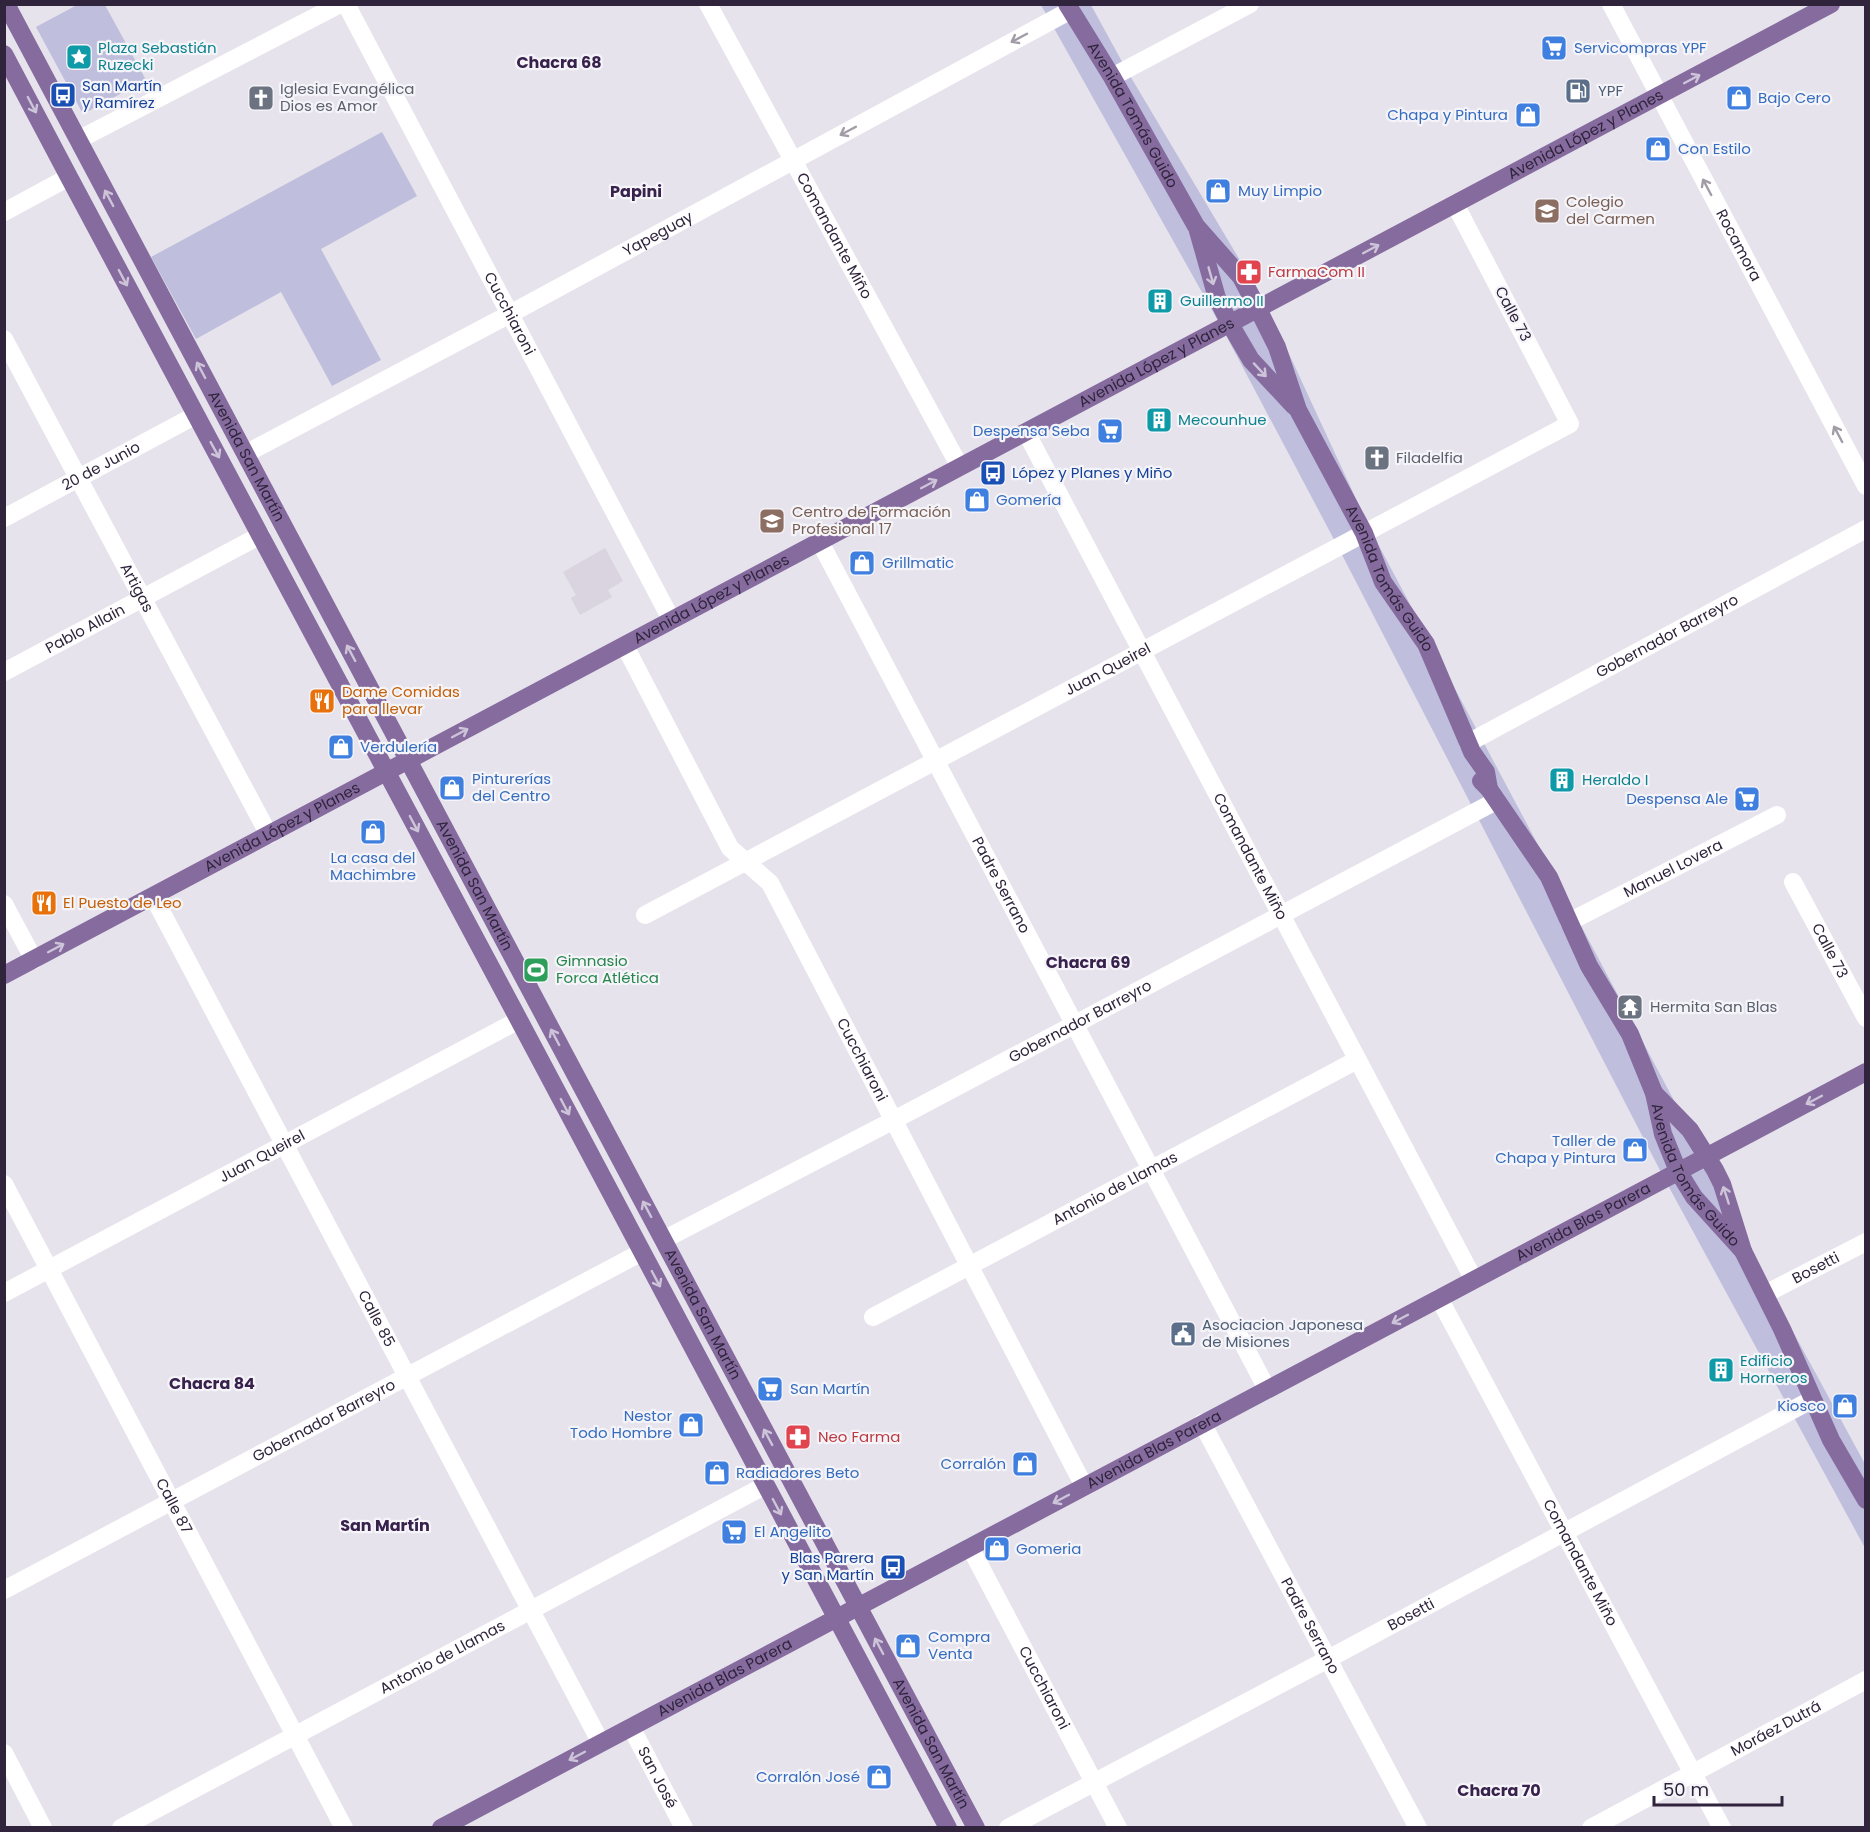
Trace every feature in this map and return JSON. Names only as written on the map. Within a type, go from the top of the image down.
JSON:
[{"type":"main road","name":"Avenida San Martín","points":[[6,4],[976,1827]]},
{"type":"main road","name":"Avenida López y Planes","points":[[4,975],[1831,4]]},
{"type":"main road","name":"Avenida Tomás Guido","points":[[1069,8],[1112,77],[1196,226],[1241,277],[1277,347],[1298,410],[1364,533],[1383,582],[1426,644],[1470,747],[1476,777],[1493,795],[1549,877],[1589,966],[1630,1034],[1654,1093],[1663,1134],[1678,1171],[1694,1197],[1743,1251]]},
{"type":"main road","name":"Avenida San Martín","points":[[4,54],[948,1827]]},
{"type":"main road","name":"Avenida Tomás Guido","points":[[1196,226],[1217,298],[1230,324],[1251,360],[1298,410]]},
{"type":"main road","name":"Avenida Blas Parera","points":[[441,1827],[1866,1072]]},
{"type":"main road","name":"Avenida Tomás Guido","points":[[1654,1093],[1689,1130],[1707,1156],[1722,1184],[1743,1251],[1831,1440],[1866,1500]]},
{"type":"street","points":[[78,140],[340,4]]},
{"type":"street","name":"Cucchiaroni","points":[[346,4],[672,621]]},
{"type":"street","name":"Comandante Miño","points":[[708,4],[960,467]]},
{"type":"street","points":[[1112,77],[1250,4]]},
{"type":"street","name":"Rocamora","points":[[1611,4],[1866,486]]},
{"type":"street","name":"Yapeguay","points":[[245,454],[510,314],[1069,8]]},
{"type":"street","points":[[4,212],[69,177]]},
{"type":"street","name":"Calle 73","points":[[1455,204],[1570,424]]},
{"type":"street","name":"Artigas","points":[[4,339],[269,835]]},
{"type":"street","name":"20 de Junio","points":[[4,518],[196,415]]},
{"type":"street","name":"Juan Queirel","points":[[645,915],[1570,424]]},
{"type":"street","name":"Comandante Miño","points":[[1026,432],[1474,1280]]},
{"type":"street","name":"Gobernador Barreyro","points":[[1470,747],[1866,529]]},
{"type":"street","name":"Pablo Allain","points":[[4,672],[261,535]]},
{"type":"street","name":"Padre Serrano","points":[[820,542],[1267,1389]]},
{"type":"street","name":"Cucchiaroni","points":[[625,645],[730,848],[770,883],[1084,1486]]},
{"type":"street","name":"Gobernador Barreyro","points":[[663,1240],[1281,915],[1493,795]]},
{"type":"street","name":"Manuel Lovera","points":[[1569,922],[1777,815]]},
{"type":"street","name":"Calle 73","points":[[1793,882],[1866,1018]]},
{"type":"street","name":"Calle 85","points":[[153,896],[601,1743]]},
{"type":"street","points":[[4,904],[34,960]]},
{"type":"street","name":"Juan Queirel","points":[[4,1293],[519,1020]]},
{"type":"street","name":"Antonio de Llamas","points":[[873,1317],[1357,1060]]},
{"type":"street","name":"Calle 87","points":[[4,1184],[344,1827]]},
{"type":"street","name":"Bosetti","points":[[1765,1294],[1866,1242]]},
{"type":"street","name":"Gobernador Barreyro","points":[[4,1590],[642,1252]]},
{"type":"street","name":"Comandante Miño","points":[[1439,1298],[1722,1827]]},
{"type":"street","name":"Bosetti","points":[[1008,1827],[1813,1400]]},
{"type":"street","name":"Padre Serrano","points":[[1202,1423],[1418,1827]]},
{"type":"street","name":"Antonio de Llamas","points":[[121,1827],[766,1485]]},
{"type":"street","name":"Cucchiaroni","points":[[970,1547],[1118,1827]]},
{"type":"street","name":"Moráez Dutrá","points":[[1591,1827],[1866,1680]]},
{"type":"street","name":"San José","points":[[631,1727],[684,1827]]},
{"type":"street","points":[[4,1753],[44,1827]]},
{"type":"shaded area","points":[[77,5],[105,5],[146,80],[83,114],[36,27]]},
{"type":"shaded area","points":[[1041,5],[1091,5],[1126,69],[1266,304],[1370,529],[1728,1202],[1771,1291],[1865,1464],[1865,1548],[1664,1178],[1338,547],[1222,328]]},
{"type":"shaded area","points":[[382,132],[417,196],[321,249],[381,360],[332,386],[281,292],[196,339],[151,257]]},
{"type":"shaded area","points":[[605,548],[623,581],[608,590],[612,597],[580,615],[571,598],[576,595],[563,572]]},
{"type":"place","name":"Servicompras YPF","points":[[1554,48]]},
{"type":"place","name":"Plaza Sebastián Ruzecki","points":[[79,57]]},
{"type":"place","name":"YPF","points":[[1578,91]]},
{"type":"place","name":"San Martín y Ramírez","points":[[63,95]]},
{"type":"place","name":"Iglesia Evangélica Dios es Amor","points":[[261,98]]},
{"type":"place","name":"Bajo Cero","points":[[1739,98]]},
{"type":"place","name":"Chapa y Pintura","points":[[1528,115]]},
{"type":"place","name":"Con Estilo","points":[[1658,149]]},
{"type":"place","name":"Muy Limpio","points":[[1218,191]]},
{"type":"place","name":"Colegio del Carmen","points":[[1547,211]]},
{"type":"place","name":"FarmaCom II","points":[[1249,272]]},
{"type":"place","name":"Guillermo II","points":[[1160,301]]},
{"type":"place","name":"Mecounhue","points":[[1159,420]]},
{"type":"place","name":"Despensa Seba","points":[[1110,431]]},
{"type":"place","name":"Filadelfia","points":[[1377,458]]},
{"type":"place","name":"López y Planes y Miño","points":[[993,473]]},
{"type":"place","name":"Gomería","points":[[977,500]]},
{"type":"place","name":"Centro de Formación Profesional 17","points":[[772,521]]},
{"type":"place","name":"Grillmatic","points":[[862,563]]},
{"type":"place","name":"Dame Comidas para llevar","points":[[322,701]]},
{"type":"place","name":"Verdulería","points":[[341,747]]},
{"type":"place","name":"Heraldo I","points":[[1562,780]]},
{"type":"place","name":"Pinturerías del Centro","points":[[452,788]]},
{"type":"place","name":"Despensa Ale","points":[[1747,799]]},
{"type":"place","name":"La casa del Machimbre","points":[[373,832]]},
{"type":"place","name":"El Puesto de Leo","points":[[44,903]]},
{"type":"place","name":"Gimnasio Forca Atlética","points":[[536,970]]},
{"type":"place","name":"Hermita San Blas","points":[[1630,1007]]},
{"type":"place","name":"Taller de Chapa y Pintura","points":[[1635,1150]]},
{"type":"place","name":"Asociacion Japonesa de Misiones","points":[[1183,1334]]},
{"type":"place","name":"Edificio Horneros","points":[[1721,1370]]},
{"type":"place","name":"San Martín","points":[[770,1389]]},
{"type":"place","name":"Kiosco","points":[[1845,1406]]},
{"type":"place","name":"Nestor Todo Hombre","points":[[691,1425]]},
{"type":"place","name":"Neo Farma","points":[[798,1437]]},
{"type":"place","name":"Corralón","points":[[1025,1464]]},
{"type":"place","name":"Radiadores Beto","points":[[717,1473]]},
{"type":"place","name":"El Angelito","points":[[734,1532]]},
{"type":"place","name":"Gomeria","points":[[997,1549]]},
{"type":"place","name":"Blas Parera y San Martín","points":[[893,1567]]},
{"type":"place","name":"Compra Venta","points":[[908,1646]]},
{"type":"place","name":"Corralón José","points":[[879,1777]]},
{"type":"district","name":"Chacra 68","points":[[559,62]]},
{"type":"district","name":"Papini","points":[[636,191]]},
{"type":"district","name":"Chacra 69","points":[[1088,962]]},
{"type":"district","name":"Chacra 84","points":[[212,1383]]},
{"type":"district","name":"San Martín","points":[[385,1525]]},
{"type":"district","name":"Chacra 70","points":[[1499,1790]]}]
